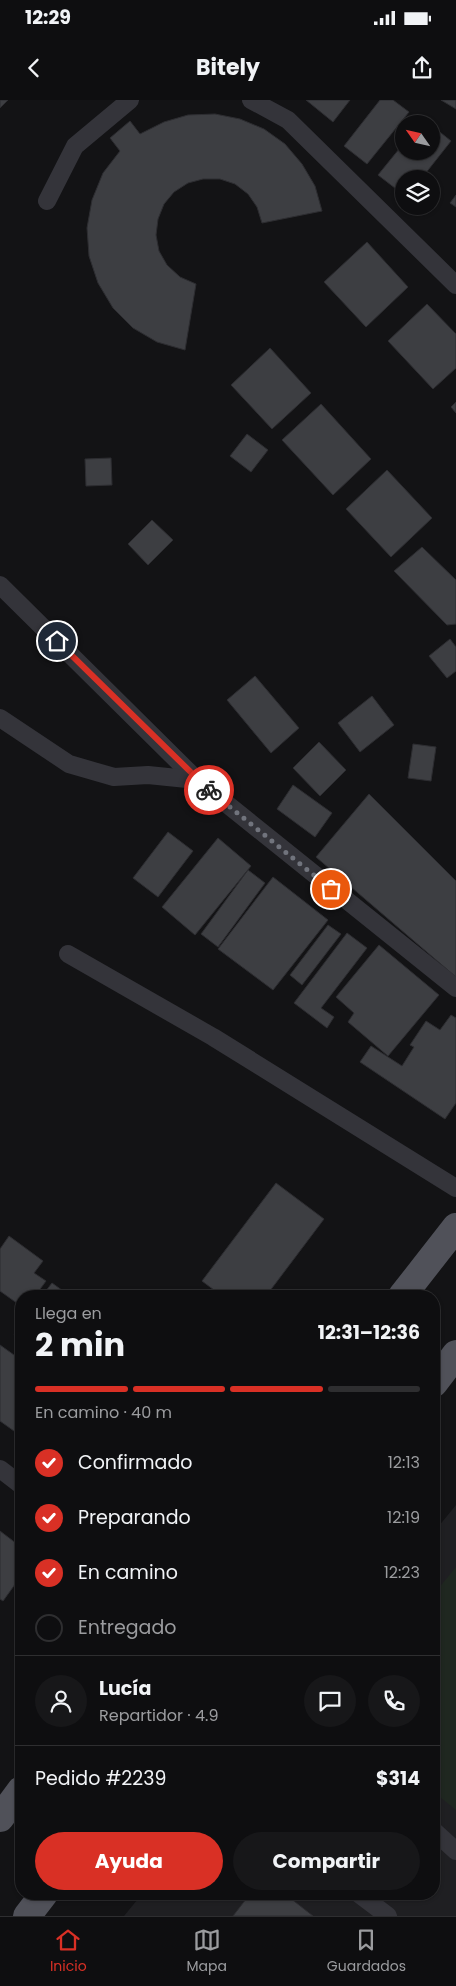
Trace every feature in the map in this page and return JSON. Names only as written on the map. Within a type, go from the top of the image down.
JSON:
[{"type":"main road","points":[[407,1290],[456,1227]]},
{"type":"main road","points":[[440,1375],[456,1354]]},
{"type":"main road","points":[[0,1818],[15,1798]]},
{"type":"main road","points":[[27,1916],[39,1900]]},
{"type":"lane","points":[[47,201],[75,146],[130,100]]},
{"type":"lane","points":[[251,100],[288,120],[456,286]]},
{"type":"lane","points":[[0,586],[196,780],[456,988]]},
{"type":"lane","points":[[0,718],[69,764],[114,777],[148,775],[196,780]]},
{"type":"lane","points":[[68,954],[213,1037],[456,1188]]},
{"type":"lane","points":[[0,1469],[15,1480]]},
{"type":"lane","points":[[440,1836],[456,1851]]},
{"type":"lane","points":[[367,1900],[388,1916]]},
{"type":"shaded area","points":[[456,1505],[456,1916],[124,1916],[137,1900],[440,1900],[440,1525]]},
{"type":"shaded area","points":[[456,1567],[456,1810],[440,1797],[440,1587]]},
{"type":"building","points":[[0,100],[8,100],[0,108]]},
{"type":"building","points":[[306,100],[350,100],[333,122]]},
{"type":"building","points":[[380,100],[393,100],[409,112],[407,115],[395,115],[395,129],[367,164],[344,146]]},
{"type":"building","points":[[441,100],[456,100],[456,109]]},
{"type":"building","points":[[215,114],[240,119],[264,129],[285,144],[302,164],[315,186],[322,211],[262,223],[257,207],[248,194],[235,184],[220,179],[203,179],[188,183],[174,192],[164,204],[158,219],[156,235],[159,251],[167,265],[180,277],[196,284],[185,350],[157,342],[133,328],[113,308],[98,283],[89,256],[87,228],[92,200],[103,173],[120,151],[110,138],[130,121],[140,134],[164,122],[188,115]]},
{"type":"building","points":[[440,132],[451,141],[440,155]]},
{"type":"building","points":[[395,154],[395,160],[436,160],[428,170],[395,170],[395,188],[378,175]]},
{"type":"building","points":[[456,195],[456,207],[450,203]]},
{"type":"building","points":[[367,242],[408,287],[366,327],[324,282]]},
{"type":"building","points":[[427,304],[456,334],[456,368],[433,389],[388,341]]},
{"type":"building","points":[[270,348],[311,393],[272,429],[231,385]]},
{"type":"building","points":[[456,402],[456,413],[451,407]]},
{"type":"building","points":[[321,404],[371,459],[333,495],[282,440]]},
{"type":"building","points":[[247,434],[268,450],[251,472],[230,456]]},
{"type":"building","points":[[111,458],[112,485],[86,486],[85,459]]},
{"type":"building","points":[[387,470],[432,518],[391,557],[346,509]]},
{"type":"building","points":[[152,520],[173,540],[148,565],[128,544]]},
{"type":"building","points":[[422,547],[456,580],[456,624],[447,625],[394,571]]},
{"type":"building","points":[[450,639],[456,647],[456,671],[447,678],[429,656]]},
{"type":"building","points":[[255,676],[299,728],[271,753],[227,700]]},
{"type":"building","points":[[372,696],[394,725],[360,752],[338,723]]},
{"type":"building","points":[[319,742],[346,770],[320,796],[293,768]]},
{"type":"building","points":[[413,744],[436,747],[431,781],[408,778]]},
{"type":"building","points":[[293,785],[332,813],[315,837],[277,809]]},
{"type":"building","points":[[369,794],[456,881],[456,977],[316,857]]},
{"type":"building","points":[[168,832],[193,851],[158,897],[133,878]]},
{"type":"building","points":[[218,838],[251,866],[195,935],[162,907]]},
{"type":"building","points":[[248,870],[265,883],[218,947],[201,934]]},
{"type":"building","points":[[273,877],[328,920],[273,990],[218,949]]},
{"type":"building","points":[[328,925],[341,934],[302,985],[290,975]]},
{"type":"building","points":[[347,933],[367,948],[321,1008],[334,1017],[327,1028],[294,1003]]},
{"type":"building","points":[[379,945],[439,995],[388,1056],[348,1022],[354,1013],[336,997]]},
{"type":"building","points":[[451,1015],[456,1018],[456,1103],[445,1119],[360,1062],[371,1046],[402,1066],[414,1047],[410,1045],[426,1021],[440,1030]]},
{"type":"building","points":[[276,1183],[324,1219],[271,1290],[214,1290],[202,1281]]},
{"type":"building","points":[[9,1236],[43,1261],[34,1273],[46,1281],[39,1290],[15,1290],[15,1302],[0,1291],[0,1249]]},
{"type":"building","points":[[52,1283],[62,1290],[47,1290]]},
{"type":"building","points":[[0,1345],[15,1356],[15,1432],[0,1421]]},
{"type":"building","points":[[0,1531],[15,1542],[15,1584],[3,1601],[0,1599]]},
{"type":"building","points":[[245,1900],[293,1900],[313,1916],[233,1916]]},
{"type":"way so far","points":[[209,790],[331,889]]},
{"type":"route","points":[[57,641],[196,780],[209,790]]}]
